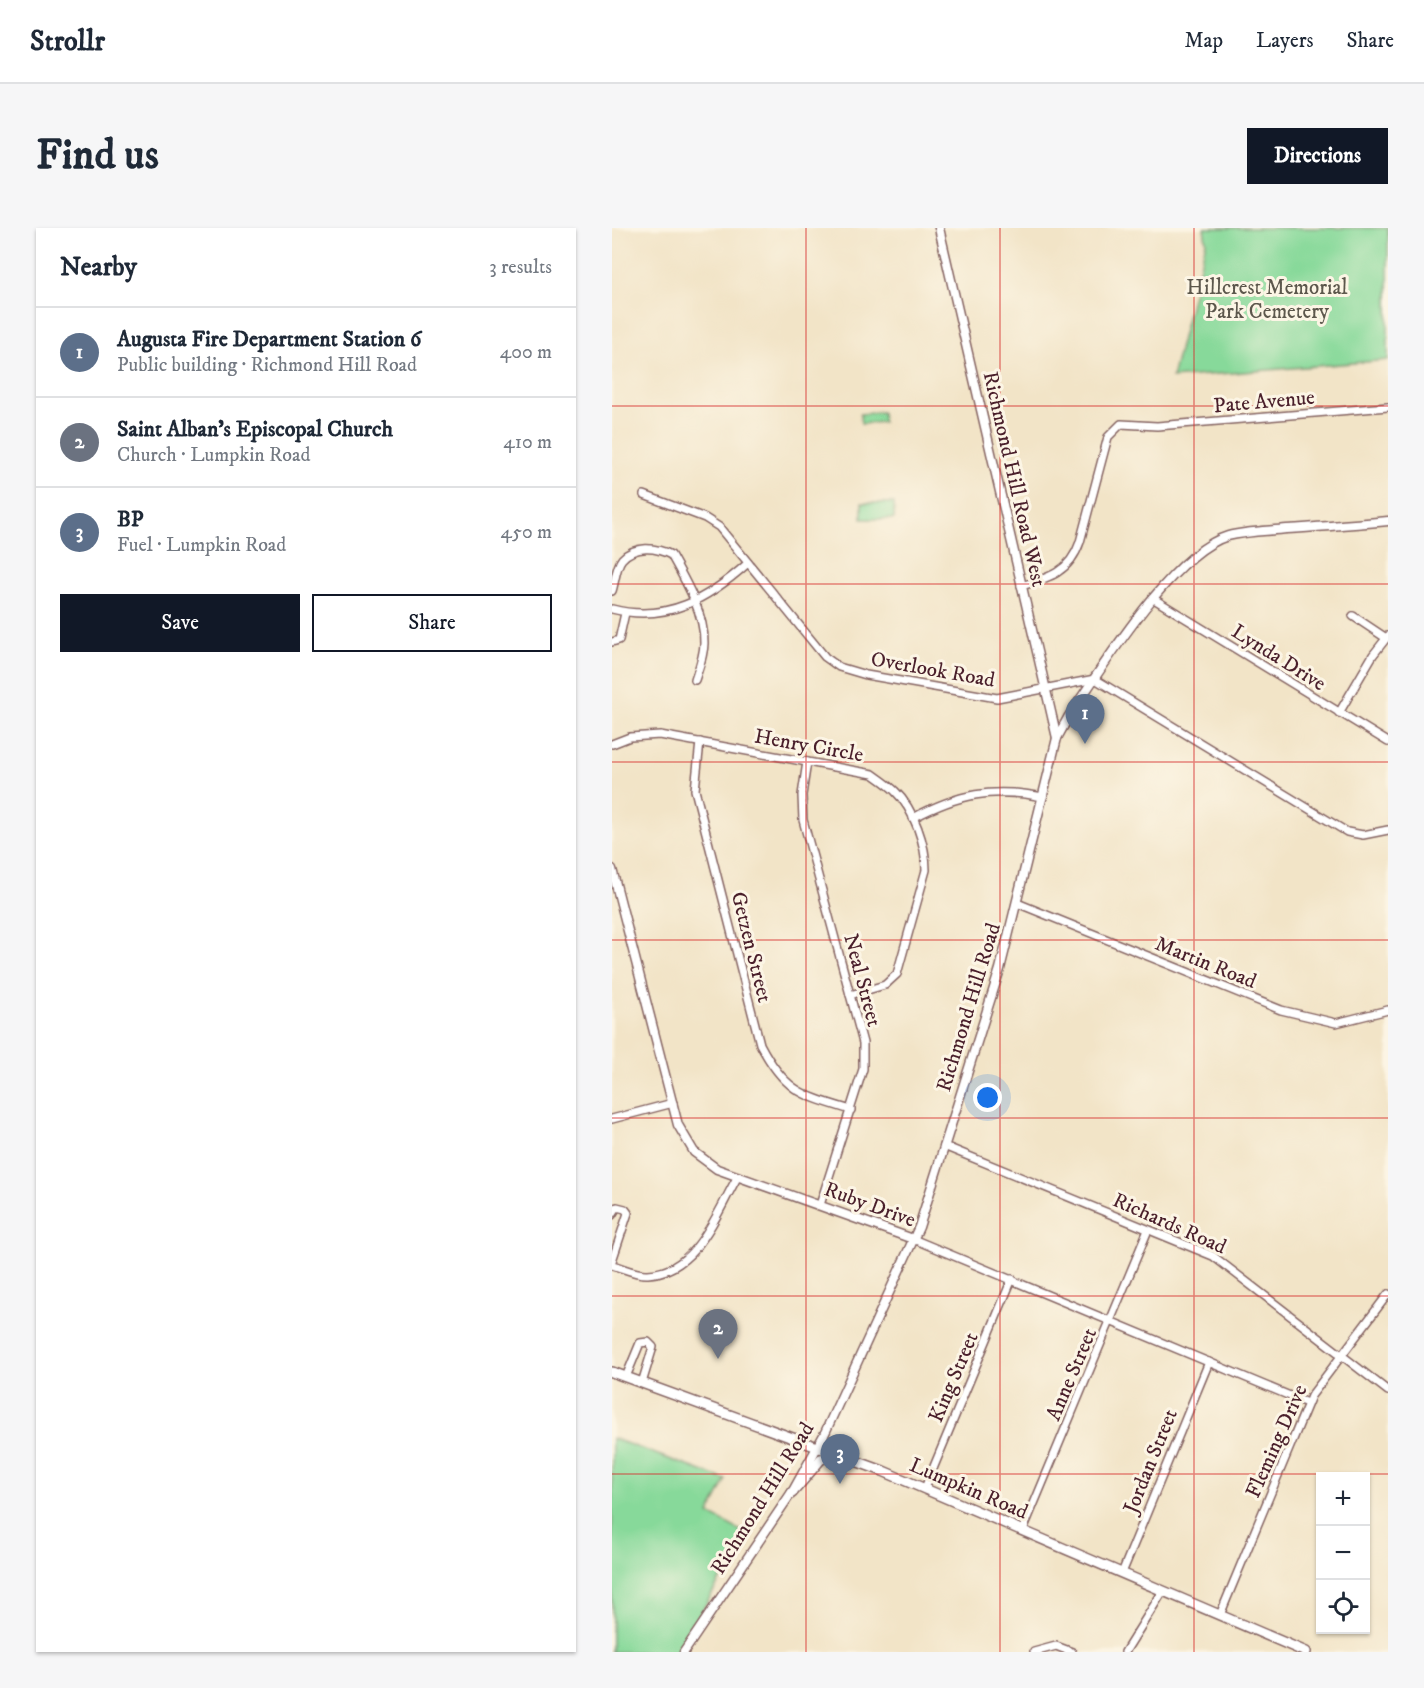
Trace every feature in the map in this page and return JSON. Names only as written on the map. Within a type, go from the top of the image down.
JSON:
[{"type":"main road","name":"Lumpkin Road","points":[[612,1372],[841,1454],[1306,1652]]},
{"type":"main road","points":[[792,1493],[821,1459],[841,1454]]},
{"type":"street","name":"Richmond Hill Road West","points":[[939,228],[1057,738]]},
{"type":"street","name":"Pate Avenue","points":[[1021,586],[1052,577],[1068,565],[1080,542],[1110,433],[1125,423],[1143,426],[1388,407]]},
{"type":"street","name":"Overlook Road","points":[[644,495],[705,518],[719,527],[825,657],[839,668],[866,675],[998,698],[1095,679]]},
{"type":"street","name":"Richmond Hill Road","points":[[684,1652],[792,1493],[867,1345],[913,1239],[1000,969],[1057,738],[1095,679],[1154,599],[1197,554],[1228,536],[1388,521]]},
{"type":"street","points":[[612,591],[622,559],[630,554],[651,547],[671,555],[700,617],[704,645],[695,680]]},
{"type":"street","points":[[612,609],[625,613],[649,615],[680,608],[724,585],[748,563]]},
{"type":"street","name":"Lynda Drive","points":[[1154,599],[1388,742]]},
{"type":"street","points":[[612,642],[619,640],[625,613]]},
{"type":"street","points":[[1339,713],[1373,655],[1387,637],[1353,616]]},
{"type":"street","points":[[1095,679],[1347,832],[1363,835],[1388,830]]},
{"type":"street","name":"Henry Circle","points":[[612,744],[630,737],[652,735],[700,742],[873,774],[897,792],[913,818],[926,854],[926,870],[897,974],[885,985],[850,995]]},
{"type":"street","name":"Getzen Street","points":[[700,742],[695,790],[760,1044],[774,1071],[788,1083],[808,1096],[851,1110]]},
{"type":"street","name":"Neal Street","points":[[807,762],[802,795],[803,820],[863,1043],[863,1069],[820,1205]]},
{"type":"street","points":[[913,818],[939,805],[974,794],[1011,791],[1043,797]]},
{"type":"street","name":"Ruby Drive","points":[[612,869],[681,1131],[694,1152],[712,1166],[913,1239],[1307,1403]]},
{"type":"street","name":"Martin Road","points":[[1017,903],[1281,1010],[1336,1023],[1387,1009]]},
{"type":"street","points":[[612,1119],[673,1103]]},
{"type":"street","name":"Richards Road","points":[[944,1146],[1218,1259],[1388,1390]]},
{"type":"street","points":[[612,1215],[617,1207],[625,1209],[628,1213],[612,1263],[646,1275],[679,1264],[694,1253],[738,1176]]},
{"type":"street","name":"Anne Street","points":[[1023,1530],[1148,1230]]},
{"type":"street","name":"King Street","points":[[925,1488],[1012,1279]]},
{"type":"street","name":"Fleming Drive","points":[[1220,1615],[1307,1403],[1341,1354],[1388,1294]]},
{"type":"street","points":[[626,1377],[640,1343],[648,1342],[653,1347],[652,1355],[642,1383]]},
{"type":"street","name":"Jordan Street","points":[[1122,1573],[1209,1362]]},
{"type":"street","points":[[1125,1652],[1163,1591]]},
{"type":"street","points":[[1034,1652],[1056,1646],[1072,1652]]},
{"type":"green space","name":"Hillcrest Memorial Park Cemetery","points":[[1204,228],[1388,228],[1388,360],[1172,378],[1206,242]]},
{"type":"green space","points":[[882,412],[883,422],[861,424],[860,414]]},
{"type":"green space","points":[[862,503],[894,503],[894,519],[862,519]]},
{"type":"green space","points":[[612,1438],[726,1480],[709,1514],[747,1534],[678,1652],[612,1652]]},
{"type":"place","name":"Augusta Fire Department Station 6","points":[[1085,744]]},
{"type":"place","name":"Saint Alban's Episcopal Church","points":[[718,1359]]},
{"type":"place","name":"BP","points":[[840,1484]]}]
